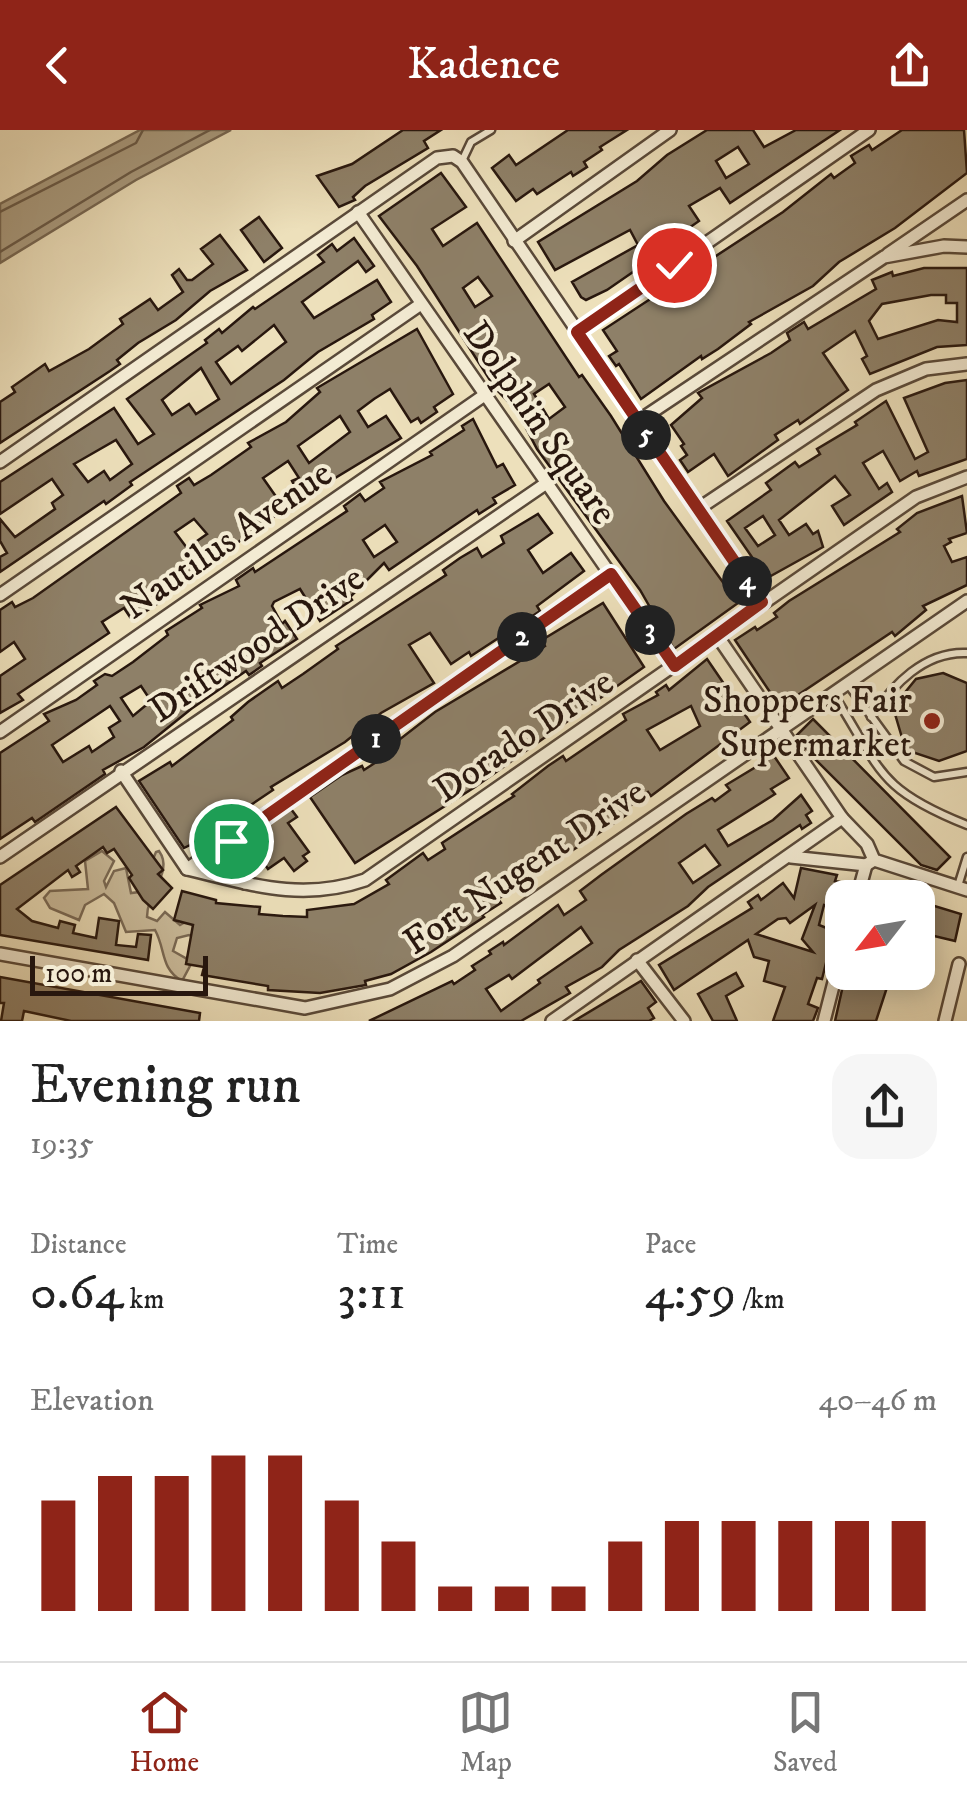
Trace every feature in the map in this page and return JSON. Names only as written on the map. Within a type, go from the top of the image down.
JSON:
[{"type":"street","points":[[514,241],[670,130]]},
{"type":"street","points":[[577,332],[869,130]]},
{"type":"street","points":[[0,462],[436,158],[452,156],[462,162]]},
{"type":"street","name":"Dolphin Square","points":[[462,162],[762,602]]},
{"type":"street","points":[[637,422],[967,200]]},
{"type":"street","name":"Dolphin Square","points":[[358,212],[675,666]]},
{"type":"street","points":[[884,257],[944,246],[967,247]]},
{"type":"street","points":[[0,595],[421,304]]},
{"type":"street","points":[[698,509],[876,390],[926,369],[967,364]]},
{"type":"street","name":"Nautilus Avenue","points":[[0,732],[486,394]]},
{"type":"street","name":"Dorado Drive","points":[[187,869],[297,892],[331,892],[365,880],[916,497],[967,477]]},
{"type":"street","name":"Driftwood Drive","points":[[0,857],[548,482]]},
{"type":"street","points":[[121,771],[187,869],[611,574]]},
{"type":"street","name":"Fort Nugent Drive","points":[[0,954],[305,1008],[390,989],[452,956],[967,601]]},
{"type":"street","points":[[716,634],[842,818],[867,844],[870,863],[864,880]]},
{"type":"street","points":[[552,1021],[842,818]]},
{"type":"street","points":[[231,841],[245,883]]},
{"type":"street","points":[[791,857],[870,863],[962,889]]},
{"type":"street","points":[[638,960],[684,1021]]},
{"type":"street","points":[[945,1021],[959,964]]},
{"type":"street","points":[[824,1021],[832,990]]},
{"type":"lane","points":[[462,162],[471,142],[492,130]]},
{"type":"lane","points":[[871,718],[891,688],[908,673],[944,656],[967,653]]},
{"type":"lane","points":[[846,682],[904,761],[922,774],[943,777],[967,772]]},
{"type":"lane","points":[[832,691],[880,774],[921,806],[967,825]]},
{"type":"lane","points":[[962,889],[967,856]]},
{"type":"shaded area","points":[[102,851],[114,861],[104,881],[106,887],[114,871],[126,868],[131,893],[139,892],[159,851],[162,874],[147,917],[157,921],[165,912],[180,925],[194,917],[208,941],[189,935],[177,938],[173,951],[187,959],[190,966],[182,981],[170,970],[155,930],[126,932],[114,903],[104,894],[85,905],[79,920],[50,908],[44,898],[50,891],[88,889],[85,861]]},
{"type":"water","points":[[140,130],[231,130],[136,180],[0,263],[0,204]]},
{"type":"building","points":[[403,130],[441,130],[424,141],[428,148],[365,186],[353,197],[355,200],[339,207],[317,176],[352,164]]},
{"type":"building","points":[[568,130],[627,130],[600,147],[602,150],[584,162],[587,167],[573,176],[571,172],[537,194],[533,189],[516,201],[492,168],[509,155],[516,165]]},
{"type":"building","points":[[707,130],[753,130],[764,147],[796,130],[840,130],[730,203],[720,188],[689,206],[699,221],[653,253],[658,261],[649,267],[646,263],[586,300],[572,282],[638,245],[630,230],[555,270],[538,242],[637,181],[667,155]],"holes":[[[738,147],[749,164],[726,178],[716,161]]]},
{"type":"building","points":[[902,130],[964,130],[967,173],[895,228],[839,262],[813,286],[749,322],[718,349],[702,359],[701,356],[641,399],[619,364],[616,366],[609,356],[617,351],[603,330],[783,212],[831,174],[834,178],[855,163],[851,156],[869,145],[872,150]]},
{"type":"building","points":[[441,173],[466,207],[432,229],[443,246],[477,223],[579,377],[582,375],[611,416],[664,501],[738,603],[674,649],[640,590],[537,449],[517,411],[495,388],[417,266],[379,216]],"holes":[[[478,277],[492,296],[475,307],[463,288]],[[549,384],[565,407],[549,419],[534,394]]]},
{"type":"building","points":[[259,217],[282,248],[264,262],[241,230]]},
{"type":"building","points":[[220,235],[247,270],[210,291],[176,320],[138,343],[117,360],[120,364],[0,443],[0,402],[15,392],[12,387],[45,364],[49,371],[89,349],[123,324],[120,319],[150,299],[158,310],[183,292],[172,275],[179,269],[187,280],[192,280],[213,264],[201,249]]},
{"type":"building","points":[[354,238],[374,266],[366,272],[358,261],[302,302],[314,318],[377,280],[391,302],[372,315],[374,319],[318,352],[284,380],[130,482],[132,485],[106,504],[104,501],[0,572],[0,557],[7,553],[0,541],[0,519],[15,537],[55,509],[52,503],[63,495],[52,479],[0,514],[0,482],[114,408],[138,444],[154,434],[127,399],[207,343],[205,340],[219,329],[222,333],[253,307],[324,262],[318,255],[332,244],[337,251]],"holes":[[[274,325],[286,342],[231,384],[216,362],[238,346],[242,351]],[[201,368],[219,399],[196,414],[189,404],[172,415],[162,400]],[[116,440],[132,464],[110,480],[104,471],[88,482],[74,464]]]},
{"type":"building","points":[[924,268],[967,268],[967,345],[937,347],[870,374],[862,359],[867,356],[855,331],[823,353],[848,390],[800,424],[798,420],[775,435],[778,440],[728,476],[714,454],[688,472],[680,460],[687,455],[681,446],[684,444],[671,425],[702,398],[698,393],[771,353],[790,340],[787,333],[804,322],[808,329],[876,289],[872,280],[892,272],[893,276]],"holes":[[[946,295],[946,303],[957,303],[957,322],[938,320],[878,339],[869,321],[882,304]]]},
{"type":"building","points":[[417,329],[453,394],[434,407],[437,412],[421,423],[418,418],[411,422],[390,389],[374,399],[358,411],[368,427],[386,416],[401,438],[289,506],[132,620],[124,608],[102,622],[109,633],[18,694],[23,700],[0,713],[0,676],[25,659],[14,642],[0,652],[0,610],[12,602],[15,607],[33,598],[181,493],[177,486],[189,478],[194,485],[251,447],[248,443],[286,422],[320,392],[317,388]],"holes":[[[340,416],[350,432],[309,463],[298,446]],[[288,461],[299,478],[292,481],[295,487],[277,498],[263,478]],[[194,519],[207,534],[187,548],[175,532]]]},
{"type":"building","points":[[967,380],[967,459],[919,476],[917,471],[900,481],[883,451],[863,463],[879,489],[887,483],[892,492],[844,525],[832,506],[850,495],[835,476],[779,520],[789,535],[806,524],[813,534],[818,531],[823,547],[760,582],[749,564],[754,560],[727,521],[771,490],[766,483],[795,462],[799,467],[820,454],[817,449],[857,425],[855,422],[886,401],[915,459],[928,452],[904,398],[945,383]],"holes":[[[763,516],[775,535],[758,546],[745,528]]]},
{"type":"building","points":[[473,419],[497,467],[503,464],[515,485],[493,498],[496,503],[479,514],[477,510],[389,570],[384,563],[350,597],[352,600],[320,621],[300,589],[274,602],[272,606],[282,624],[285,621],[297,639],[249,675],[246,671],[191,709],[144,747],[103,770],[105,774],[35,822],[32,818],[0,839],[0,753],[49,721],[44,714],[76,700],[97,685],[94,681],[105,674],[112,676],[133,662],[168,635],[166,631],[202,608],[200,605],[239,586],[236,580],[253,568],[255,572],[347,511],[344,506],[360,494],[365,501],[384,488],[380,482],[432,455],[430,452],[464,430],[462,426]],"holes":[[[385,525],[397,542],[374,557],[363,540]],[[141,686],[151,701],[133,716],[121,698]],[[110,706],[120,721],[109,728],[114,737],[92,752],[89,746],[63,762],[52,745]]]},
{"type":"building","points":[[962,496],[967,533],[949,539],[951,542],[944,546],[952,562],[967,557],[967,585],[923,606],[926,610],[895,636],[892,632],[780,707],[735,640],[777,617],[774,613],[789,601],[900,532],[897,529],[917,513]]},
{"type":"building","points":[[538,514],[552,533],[528,550],[543,573],[571,553],[584,571],[537,606],[540,611],[471,656],[469,652],[451,664],[430,633],[409,645],[434,683],[381,713],[345,742],[271,787],[273,790],[218,827],[220,830],[184,848],[139,781],[170,762],[172,766],[233,720],[231,717],[248,702],[278,681],[282,688],[303,674],[338,649],[336,646],[446,575],[443,570],[460,558],[477,548],[482,557],[504,543],[501,536]]},
{"type":"building","points":[[603,603],[644,667],[475,787],[355,863],[310,797],[342,775],[362,766],[364,770],[384,757],[382,753],[435,712],[545,646],[542,640]]},
{"type":"building","points":[[707,659],[750,722],[651,796],[648,792],[625,810],[628,814],[498,899],[501,903],[484,917],[431,952],[391,974],[365,981],[366,985],[320,993],[268,990],[268,986],[202,975],[204,967],[186,964],[193,925],[174,920],[182,891],[216,903],[260,907],[259,914],[283,916],[307,917],[307,910],[354,904],[389,884],[386,880],[423,853],[428,860],[445,849],[442,843],[514,796],[548,766],[563,756],[566,761],[626,720],[623,714],[658,695],[656,692],[666,685],[669,690]],"holes":[[[691,706],[700,726],[660,750],[647,730]]]},
{"type":"building","name":"Shoppers Fair Supermarket","points":[[943,673],[967,683],[967,751],[939,761],[912,752],[903,741],[895,714],[898,701],[916,679]]},
{"type":"building","points":[[813,719],[950,857],[937,870],[921,865],[809,753],[797,735]]},
{"type":"building","points":[[774,756],[789,778],[771,789],[775,794],[718,830],[728,846],[773,820],[801,795],[812,811],[806,815],[811,823],[802,829],[800,825],[708,887],[688,906],[619,950],[602,967],[566,987],[570,993],[521,1021],[369,1021],[452,981],[454,984],[475,970],[472,966],[491,954],[489,951],[503,942],[504,945],[558,905],[564,915],[586,900],[580,891],[686,814],[712,798],[715,801],[730,790],[726,785]],"holes":[[[705,845],[720,865],[693,883],[679,863]],[[581,927],[592,943],[501,1011],[486,989],[509,975],[512,979]]]},
{"type":"building","points":[[116,807],[163,870],[158,874],[172,888],[153,909],[143,900],[114,849],[107,853],[103,847],[76,866],[80,872],[72,877],[68,870],[17,909],[32,921],[58,928],[60,921],[75,925],[73,933],[96,938],[99,918],[119,921],[116,945],[136,947],[138,934],[151,935],[148,960],[0,935],[0,885]]},
{"type":"building","points":[[291,809],[297,817],[288,823],[309,852],[303,856],[307,861],[294,871],[284,858],[268,869],[247,839]]},
{"type":"building","points":[[801,868],[837,875],[835,880],[825,880],[825,905],[819,925],[825,927],[825,967],[808,1004],[818,1008],[813,1021],[773,1021],[785,987],[764,981],[769,961],[754,957],[748,940],[674,990],[659,965],[752,908],[748,902],[758,895],[761,900],[783,883],[794,898]],"holes":[[[815,905],[802,939],[813,952],[756,934],[778,919],[786,918],[790,923]]]},
{"type":"building","points":[[935,906],[961,914],[955,941],[935,936]]},
{"type":"building","points":[[736,973],[743,986],[726,996],[737,1021],[713,1021],[698,994]]},
{"type":"building","points":[[0,977],[200,1013],[199,1021],[71,1021],[24,1011],[22,1021],[1,1021],[4,1003],[0,1003]]},
{"type":"building","points":[[641,981],[656,1002],[648,1008],[654,1018],[649,1021],[574,1021]]},
{"type":"building","points":[[842,990],[886,990],[876,1021],[835,1021]]},
{"type":"place","name":"Shoppers Fair Supermarket","points":[[932,721]]},
{"type":"route","points":[[231,841],[611,574],[675,666],[762,602],[577,332],[674,265]]}]
